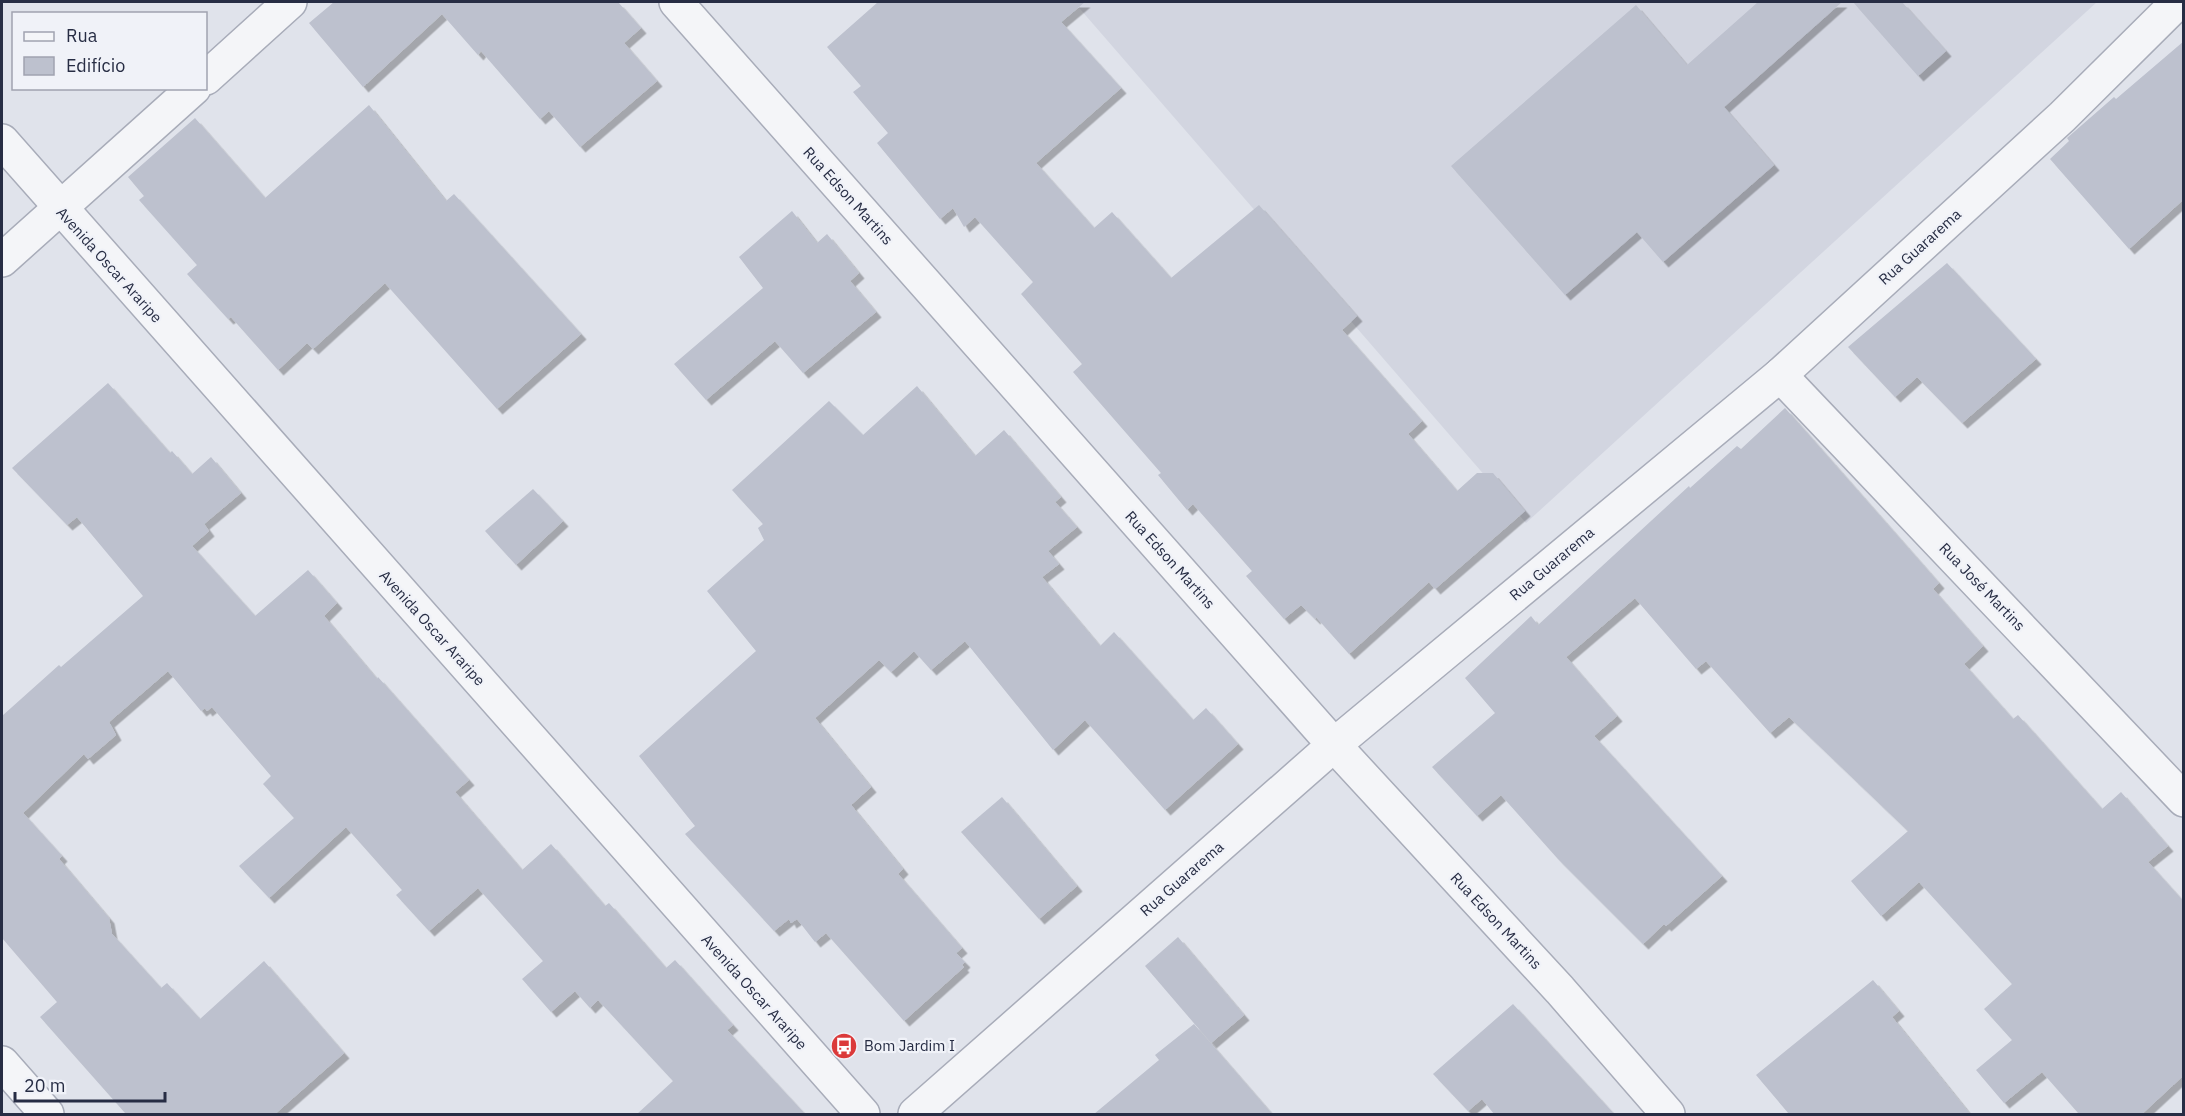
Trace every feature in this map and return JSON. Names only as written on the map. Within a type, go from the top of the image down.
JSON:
[{"type":"street","points":[[207,77],[290,2]]},
{"type":"street","name":"Rua Edson Martins","points":[[676,2],[1334,745],[1560,990],[1668,1114]]},
{"type":"street","name":"Rua Guararema","points":[[915,1114],[1334,745],[1780,375],[2062,117],[2178,2]]},
{"type":"street","points":[[2,260],[192,90]]},
{"type":"street","name":"Avenida Oscar Araripe","points":[[2,141],[863,1114]]},
{"type":"street","name":"Rua José Martins","points":[[1780,375],[2184,800]]},
{"type":"street","points":[[2,1063],[47,1114]]},
{"type":"shaded area","points":[[1074,2],[2097,2],[1526,523]]},
{"type":"building","points":[[334,2],[618,2],[641,28],[624,43],[657,81],[580,147],[549,111],[540,119],[481,51],[478,55],[442,14],[363,87],[309,23]]},
{"type":"building","points":[[878,2],[1085,2],[1061,22],[1121,88],[1036,163],[1094,228],[1112,212],[1171,278],[1259,205],[1357,316],[1342,330],[1422,421],[1408,434],[1457,491],[1477,473],[1493,473],[1525,511],[1435,589],[1429,582],[1349,654],[1316,617],[1315,619],[1301,605],[1284,619],[1246,576],[1252,571],[1193,504],[1187,510],[1158,475],[1161,473],[1073,372],[1082,364],[1021,294],[1033,282],[975,217],[964,227],[953,208],[940,219],[877,143],[888,133],[853,92],[861,86],[827,47]]},
{"type":"building","points":[[1758,2],[1842,2],[1724,107],[1774,165],[1663,262],[1637,232],[1565,295],[1451,166],[1636,5],[1687,65]]},
{"type":"building","points":[[1853,2],[1902,2],[1946,51],[1918,76]]},
{"type":"building","points":[[2184,41],[2184,199],[2129,249],[2050,159],[2069,141],[2067,138]]},
{"type":"building","points":[[369,105],[446,201],[454,194],[581,334],[497,409],[385,283],[313,349],[307,343],[278,370],[231,317],[228,319],[187,274],[197,265],[139,200],[144,196],[128,177],[195,118],[265,198]]},
{"type":"building","points":[[792,211],[817,243],[827,234],[859,273],[850,281],[876,312],[803,373],[775,341],[706,400],[674,364],[763,288],[739,257]]},
{"type":"building","points":[[1947,263],[2036,359],[1962,423],[1917,377],[1895,397],[1848,347]]},
{"type":"building","points":[[108,383],[170,453],[172,451],[192,474],[211,457],[241,493],[204,524],[209,531],[192,546],[255,616],[308,570],[337,603],[324,616],[377,679],[378,677],[469,780],[455,792],[522,870],[551,844],[605,906],[609,903],[666,968],[675,960],[733,1025],[727,1030],[805,1114],[637,1114],[673,1081],[598,1000],[590,1008],[575,991],[551,1012],[522,979],[543,961],[478,888],[429,931],[396,895],[402,890],[346,827],[269,898],[239,866],[294,818],[263,784],[271,776],[212,707],[207,711],[205,708],[201,711],[168,671],[109,722],[116,735],[88,759],[84,754],[23,813],[62,856],[59,859],[109,918],[112,934],[161,988],[167,983],[200,1019],[264,961],[344,1053],[275,1114],[126,1114],[40,1017],[57,1002],[2,938],[2,716],[59,665],[61,667],[143,596],[77,517],[67,525],[12,468]]},
{"type":"building","points":[[917,386],[975,456],[1004,430],[1061,497],[1055,502],[1077,527],[1048,551],[1059,564],[1042,577],[1100,646],[1114,632],[1193,720],[1206,708],[1238,744],[1165,810],[1085,720],[1053,750],[965,641],[931,670],[914,651],[891,672],[879,660],[815,718],[871,787],[851,805],[903,869],[898,874],[962,948],[956,953],[965,962],[962,965],[964,967],[904,1021],[826,933],[815,942],[797,919],[791,923],[789,919],[774,931],[685,834],[695,826],[639,756],[756,651],[707,591],[764,540],[758,528],[763,524],[732,490],[829,401],[863,435]]},
{"type":"building","points":[[1785,408],[1939,583],[1933,589],[1983,646],[1964,664],[2013,719],[2018,715],[2102,809],[2121,792],[2168,846],[2148,862],[2184,902],[2184,1075],[2142,1114],[2079,1114],[2042,1072],[2004,1103],[1976,1070],[2012,1040],[1984,1009],[2012,984],[1919,882],[1881,916],[1851,881],[1908,831],[1789,717],[1770,733],[1706,661],[1696,669],[1635,598],[1566,657],[1617,716],[1594,736],[1722,876],[1666,926],[1664,924],[1643,944],[1558,859],[1501,795],[1477,816],[1432,767],[1495,713],[1465,678],[1531,616],[1538,625],[1689,486],[1690,488],[1737,446],[1741,449]]},
{"type":"building","points":[[533,489],[563,521],[516,565],[485,531]]},
{"type":"building","points":[[1002,797],[1077,886],[1039,919],[961,832]]},
{"type":"building","points":[[1178,937],[1244,1015],[1211,1043],[1145,966]]},
{"type":"building","points":[[1873,980],[1899,1011],[1892,1017],[1970,1114],[1789,1114],[1756,1075]]},
{"type":"building","points":[[1513,1004],[1614,1114],[1494,1114],[1482,1099],[1468,1111],[1433,1074]]},
{"type":"building","points":[[1194,1024],[1272,1114],[1094,1114],[1159,1060],[1155,1055]]},
{"type":"place","name":"Bom Jardim I","points":[[844,1046]]}]
